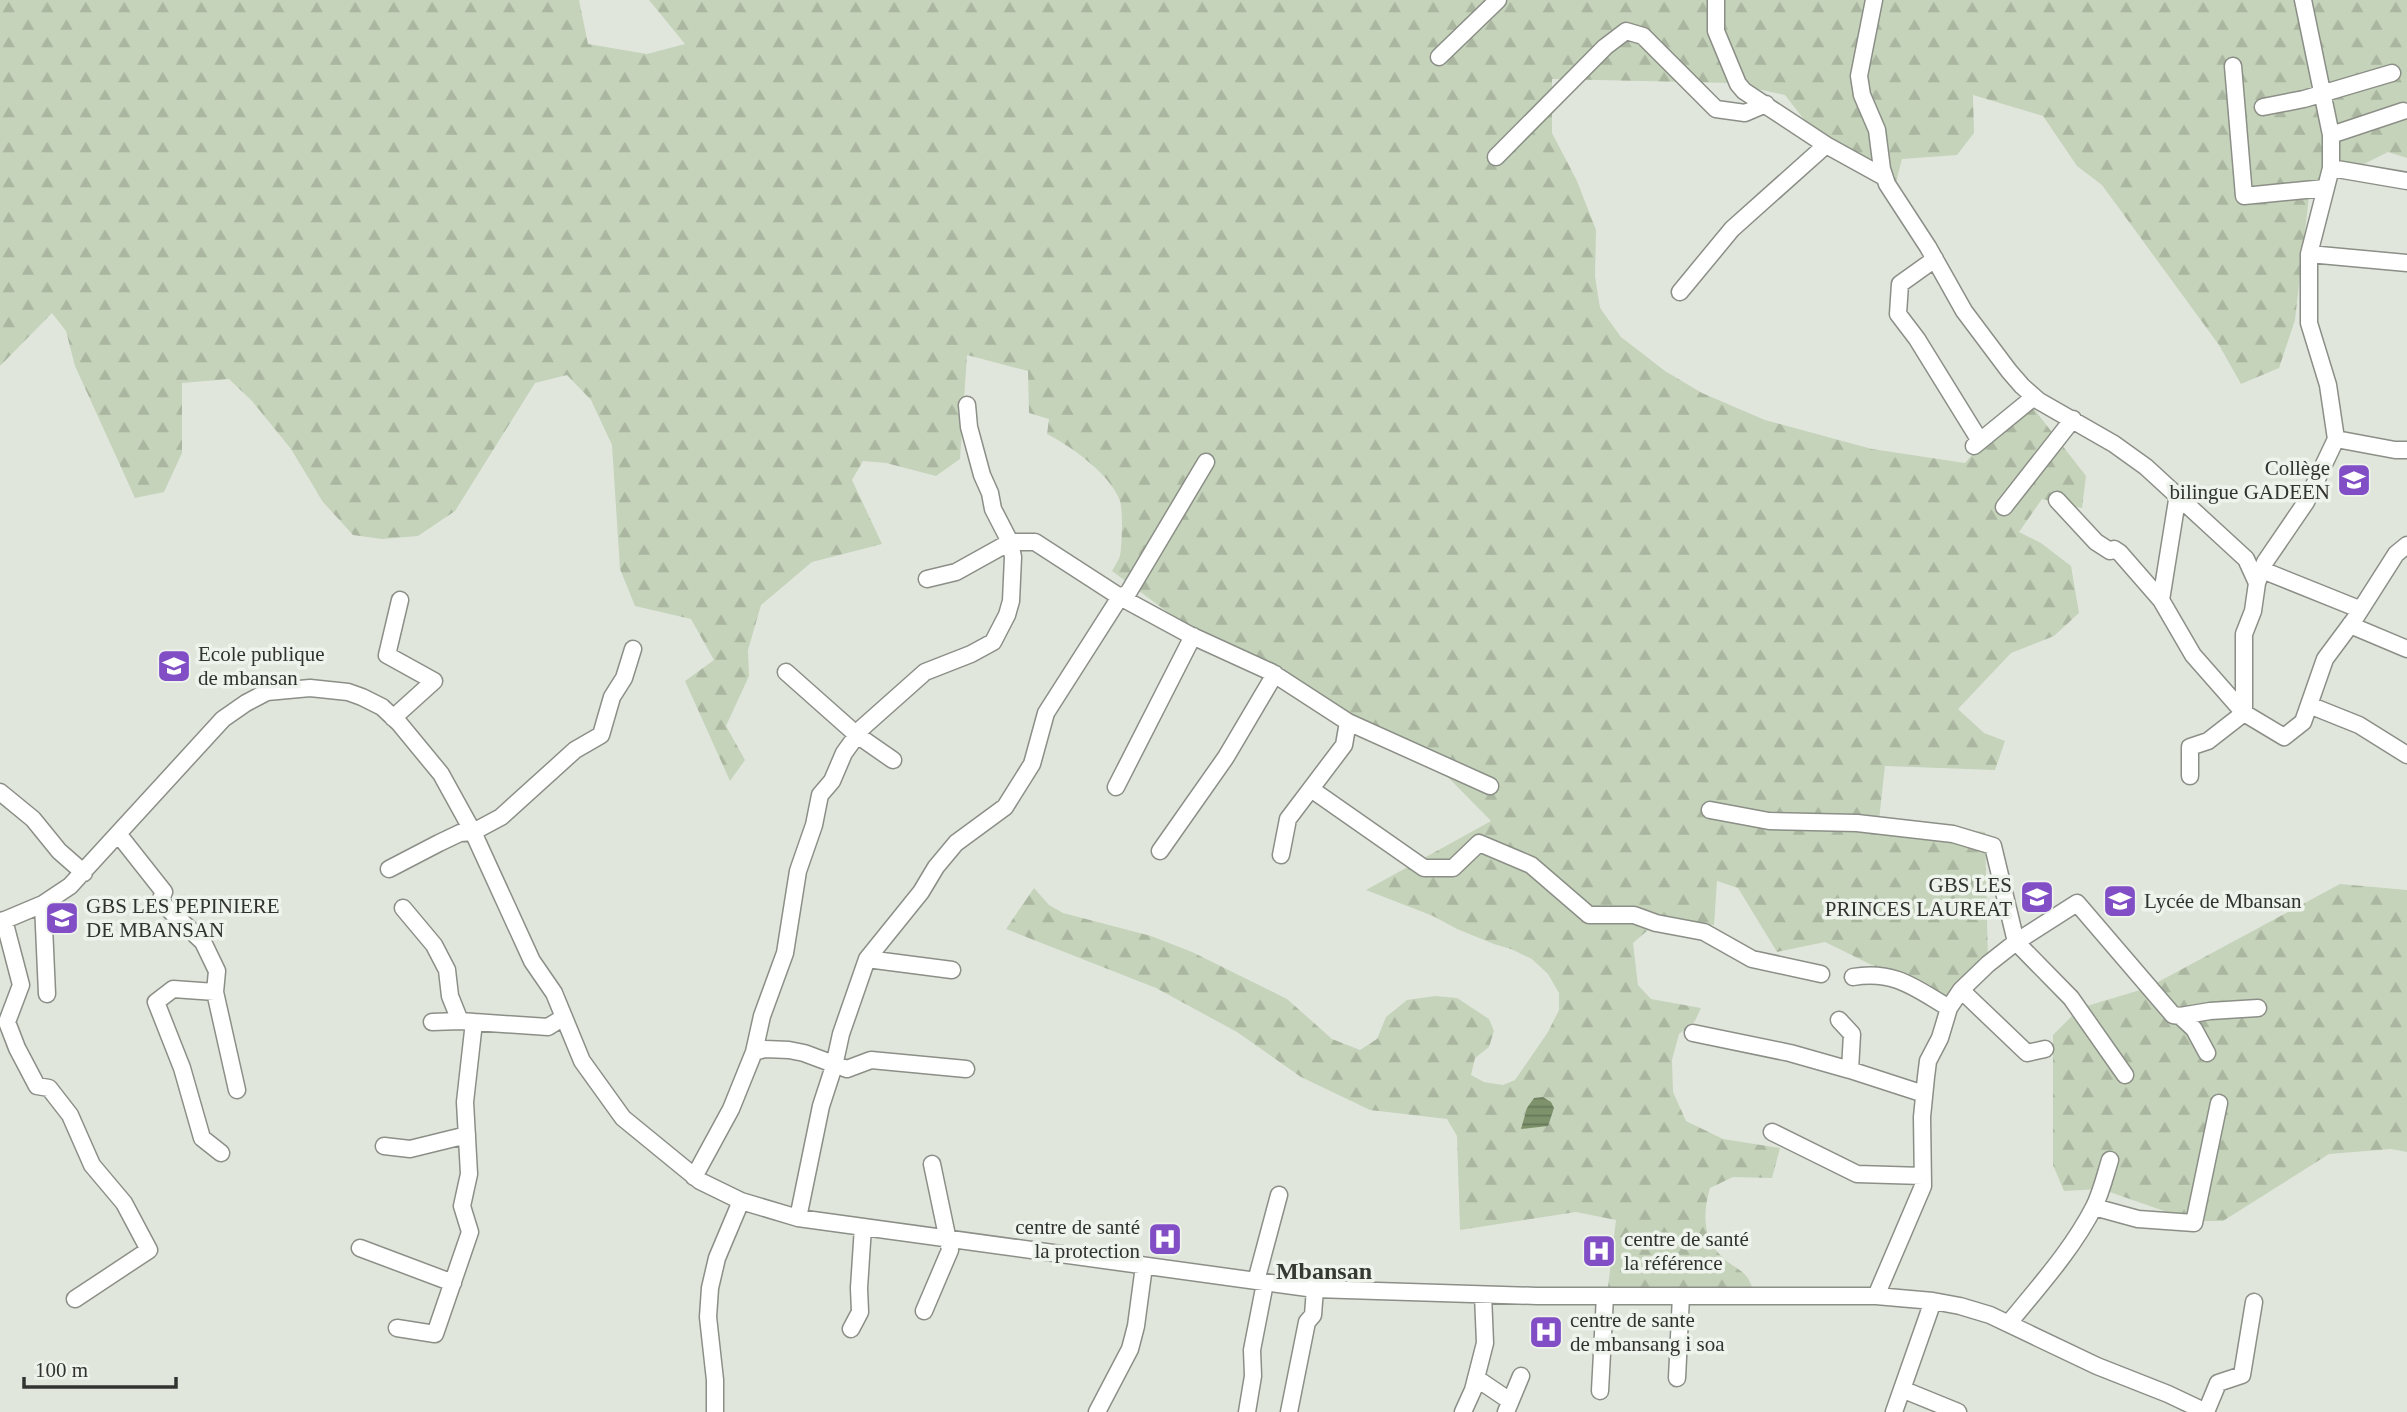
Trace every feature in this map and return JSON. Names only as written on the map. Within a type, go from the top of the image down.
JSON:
[{"type":"street","points":[[1439,57],[1498,0]]},
{"type":"street","points":[[1716,0],[1716,31],[1738,84],[1751,97],[1766,104],[1826,145],[1884,177]]},
{"type":"street","points":[[1874,0],[1859,76],[1860,86],[1877,130],[1884,177],[1964,311],[2009,371],[2034,397],[2136,459],[2178,494],[2246,559],[2260,576],[2359,609]]},
{"type":"street","points":[[2244,713],[2244,634],[2253,611],[2260,576],[2265,562],[2306,502],[2336,439],[2328,385],[2309,323],[2309,254],[2331,168],[2331,135],[2303,0]]},
{"type":"street","points":[[1496,157],[1605,47],[1626,31],[1643,36],[1716,109],[1745,113],[1766,104]]},
{"type":"street","points":[[2233,66],[2244,195],[2325,188]]},
{"type":"street","points":[[2263,107],[2324,94],[2392,73]]},
{"type":"street","points":[[2331,135],[2403,111]]},
{"type":"street","points":[[1680,292],[1732,229],[1826,145]]},
{"type":"street","points":[[2331,168],[2407,181]]},
{"type":"street","points":[[2309,254],[2407,263]]},
{"type":"street","points":[[1935,259],[1900,284],[1898,314],[1917,339],[1977,443],[2034,397]]},
{"type":"street","points":[[694,1177],[731,1109],[754,1052],[762,1016],[785,953],[798,871],[814,825],[820,794],[832,781],[844,752],[862,728],[925,672],[993,642],[1003,625],[1011,601],[1013,557],[1010,542],[993,509],[969,427],[967,405]]},
{"type":"street","points":[[2004,507],[2073,419]]},
{"type":"street","points":[[2336,439],[2407,450]]},
{"type":"street","points":[[798,1218],[821,1106],[841,1034],[867,958],[921,892],[936,867],[956,843],[1005,807],[1032,764],[1046,713],[1120,597],[1128,593],[1206,462]]},
{"type":"street","points":[[2161,600],[2178,494]]},
{"type":"street","points":[[2057,500],[2096,542],[2110,551],[2114,549],[2120,553],[2161,600],[2193,655],[2244,713],[2284,737],[2303,722],[2325,659],[2396,554],[2407,545]]},
{"type":"street","points":[[928,579],[956,572],[1010,542],[1035,542],[1120,597],[1193,636],[1275,674],[1348,722],[1490,786]]},
{"type":"street","points":[[393,718],[434,681],[387,655],[400,600]]},
{"type":"street","points":[[2350,625],[2407,649]]},
{"type":"street","points":[[1116,787],[1193,636]]},
{"type":"street","points":[[389,869],[439,842],[460,833],[473,832],[501,817],[575,750],[601,735],[612,697],[624,678],[633,649]]},
{"type":"street","points":[[786,672],[857,735],[893,760]]},
{"type":"street","points":[[1160,851],[1226,757],[1275,674]]},
{"type":"street","points":[[75,1299],[149,1250],[124,1203],[92,1165],[70,1115],[49,1088],[37,1086],[17,1048],[7,1022],[21,985],[2,921],[43,904],[70,886],[223,719],[267,692],[310,688],[348,692],[382,707],[441,774],[473,832],[532,961],[554,993],[582,1061],[623,1118],[694,1177],[741,1201],[798,1218],[1315,1289],[1483,1295],[1876,1296],[1933,1301],[1961,1306],[2009,1323],[2097,1366],[2206,1412],[2218,1383],[2242,1375],[2253,1302]]},
{"type":"street","points":[[2309,705],[2359,725],[2407,755]]},
{"type":"street","points":[[2190,776],[2190,747],[2208,741],[2244,713]]},
{"type":"street","points":[[1281,855],[1288,819],[1344,745],[1348,722]]},
{"type":"street","points":[[1311,789],[1424,868],[1453,868],[1479,843],[1531,865],[1589,915],[1634,915],[1656,923],[1704,932],[1752,960],[1821,974]]},
{"type":"street","points":[[0,792],[33,819],[59,850],[84,873]]},
{"type":"street","points":[[1710,810],[1769,821],[1857,823],[1953,834],[1993,846],[2016,942],[2071,998],[2126,1075]]},
{"type":"street","points":[[119,835],[164,892],[160,901],[203,942],[218,971],[215,992],[237,1090]]},
{"type":"street","points":[[1876,1296],[1923,1186],[1924,1094],[1928,1061],[1940,1038],[1949,1008],[1961,990],[1974,975],[2016,942],[2077,903],[2173,1014],[2180,1016],[2258,1008]]},
{"type":"street","points":[[43,904],[47,994]]},
{"type":"street","points":[[397,1328],[435,1334],[470,1232],[462,1206],[469,1174],[465,1102],[467,1022],[450,996],[447,970],[434,945],[403,908]]},
{"type":"street","points":[[867,958],[952,970]]},
{"type":"street","points":[[1853,977],[1886,975],[1908,984],[1949,1008]]},
{"type":"street","points":[[215,992],[173,989],[156,1002],[183,1068],[202,1138],[221,1153]]},
{"type":"street","points":[[1961,990],[2027,1053],[2045,1049]]},
{"type":"street","points":[[2180,1016],[2194,1029],[2207,1053]]},
{"type":"street","points":[[432,1022],[548,1027],[564,1017]]},
{"type":"street","points":[[1839,1020],[1852,1034],[1850,1070]]},
{"type":"street","points":[[1693,1033],[1790,1053],[1924,1094]]},
{"type":"street","points":[[754,1052],[765,1049],[789,1050],[847,1069],[872,1060],[966,1069]]},
{"type":"street","points":[[2094,1207],[2138,1219],[2194,1223],[2219,1103]]},
{"type":"street","points":[[1772,1132],[1857,1174],[1923,1176]]},
{"type":"street","points":[[384,1146],[410,1149],[467,1135]]},
{"type":"street","points":[[2009,1323],[2062,1256],[2094,1207],[2110,1160]]},
{"type":"street","points":[[924,1311],[950,1250],[932,1164]]},
{"type":"street","points":[[1247,1412],[1253,1376],[1252,1350],[1261,1282],[1279,1195]]},
{"type":"street","points":[[715,1412],[715,1380],[708,1317],[710,1288],[717,1258],[741,1201]]},
{"type":"street","points":[[851,1329],[860,1312],[863,1227]]},
{"type":"street","points":[[360,1248],[453,1283]]},
{"type":"street","points":[[1097,1412],[1130,1349],[1144,1266]]},
{"type":"street","points":[[1289,1412],[1307,1322],[1312,1315],[1315,1289]]},
{"type":"street","points":[[1463,1412],[1485,1343],[1483,1295]]},
{"type":"street","points":[[1600,1391],[1605,1296]]},
{"type":"street","points":[[1676,1378],[1681,1296]]},
{"type":"street","points":[[1894,1412],[1933,1301]]},
{"type":"street","points":[[1476,1378],[1508,1407],[1521,1376]]},
{"type":"street","points":[[1903,1390],[1958,1412]]},
{"type":"green space","points":[[0,0],[579,0],[588,44],[647,54],[685,44],[649,0],[2407,0],[2407,158],[2388,152],[2336,178],[2309,196],[2295,320],[2279,368],[2241,384],[2219,345],[2102,185],[2077,166],[2043,116],[1973,95],[1974,133],[1957,155],[1902,159],[1895,186],[1809,126],[1785,95],[1731,83],[1552,79],[1552,133],[1577,181],[1596,230],[1595,276],[1600,308],[1621,337],[1665,371],[1702,393],[1765,420],[1872,449],[1965,463],[1997,426],[2030,404],[2086,476],[2082,508],[2042,499],[2019,532],[2041,543],[2071,566],[2079,613],[2054,636],[2011,653],[1958,709],[1984,733],[2005,741],[1995,770],[1885,766],[1879,820],[1985,832],[1988,964],[1943,1000],[1825,942],[1777,952],[1738,888],[1717,881],[1714,925],[1655,924],[1633,943],[1638,985],[1651,999],[1701,1008],[1695,1021],[1679,1034],[1672,1060],[1673,1092],[1686,1121],[1723,1139],[1780,1148],[1772,1178],[1733,1177],[1710,1188],[1706,1206],[1706,1224],[1710,1240],[1721,1256],[1747,1277],[1756,1297],[1607,1295],[1616,1220],[1576,1212],[1460,1230],[1457,1136],[1447,1119],[1370,1110],[1301,1077],[1237,1032],[1156,988],[1006,929],[1034,888],[1049,905],[1063,913],[1151,936],[1192,952],[1287,999],[1332,1039],[1360,1050],[1377,1039],[1386,1017],[1407,1000],[1435,996],[1457,998],[1489,1019],[1494,1031],[1489,1047],[1475,1058],[1471,1075],[1484,1082],[1503,1085],[1515,1080],[1548,1032],[1559,1010],[1559,993],[1548,974],[1532,959],[1366,890],[1491,821],[1434,763],[1238,664],[1112,571],[1121,551],[1120,501],[1099,472],[1078,454],[1047,434],[1049,419],[1029,413],[1028,371],[967,355],[960,459],[936,476],[886,463],[863,461],[852,480],[882,544],[812,562],[761,605],[748,650],[749,676],[726,726],[745,760],[730,781],[685,681],[714,660],[691,619],[635,606],[620,569],[612,445],[591,400],[567,375],[535,383],[455,511],[418,536],[382,539],[353,535],[323,502],[291,449],[252,401],[229,379],[182,383],[182,453],[164,492],[135,498],[75,366],[66,331],[52,313],[0,366]]},
{"type":"green space","points":[[2340,884],[2407,890],[2407,1152],[2391,1149],[2329,1154],[2223,1221],[2193,1221],[2101,1189],[2064,1191],[2053,1165],[2053,1035],[2080,1008],[2147,988]]},
{"type":"shaded area","points":[[1543,1097],[1551,1102],[1554,1108],[1548,1126],[1521,1129],[1527,1108],[1534,1098]]},
{"type":"place","name":"Collège bilingue GADEEN","points":[[2354,480]]},
{"type":"place","name":"Ecole publique de mbansan","points":[[174,666]]},
{"type":"place","name":"GBS LES PRINCES LAUREAT","points":[[2037,897]]},
{"type":"place","name":"Lycée de Mbansan","points":[[2120,901]]},
{"type":"place","name":"GBS LES PEPINIERE DE MBANSAN","points":[[62,918]]},
{"type":"place","name":"centre de santé la protection","points":[[1165,1239]]},
{"type":"place","name":"centre de santé la référence","points":[[1599,1251]]},
{"type":"place","name":"centre de sante de mbansang i soa","points":[[1546,1332]]},
{"type":"district","name":"Mbansan","points":[[1324,1271]]}]
